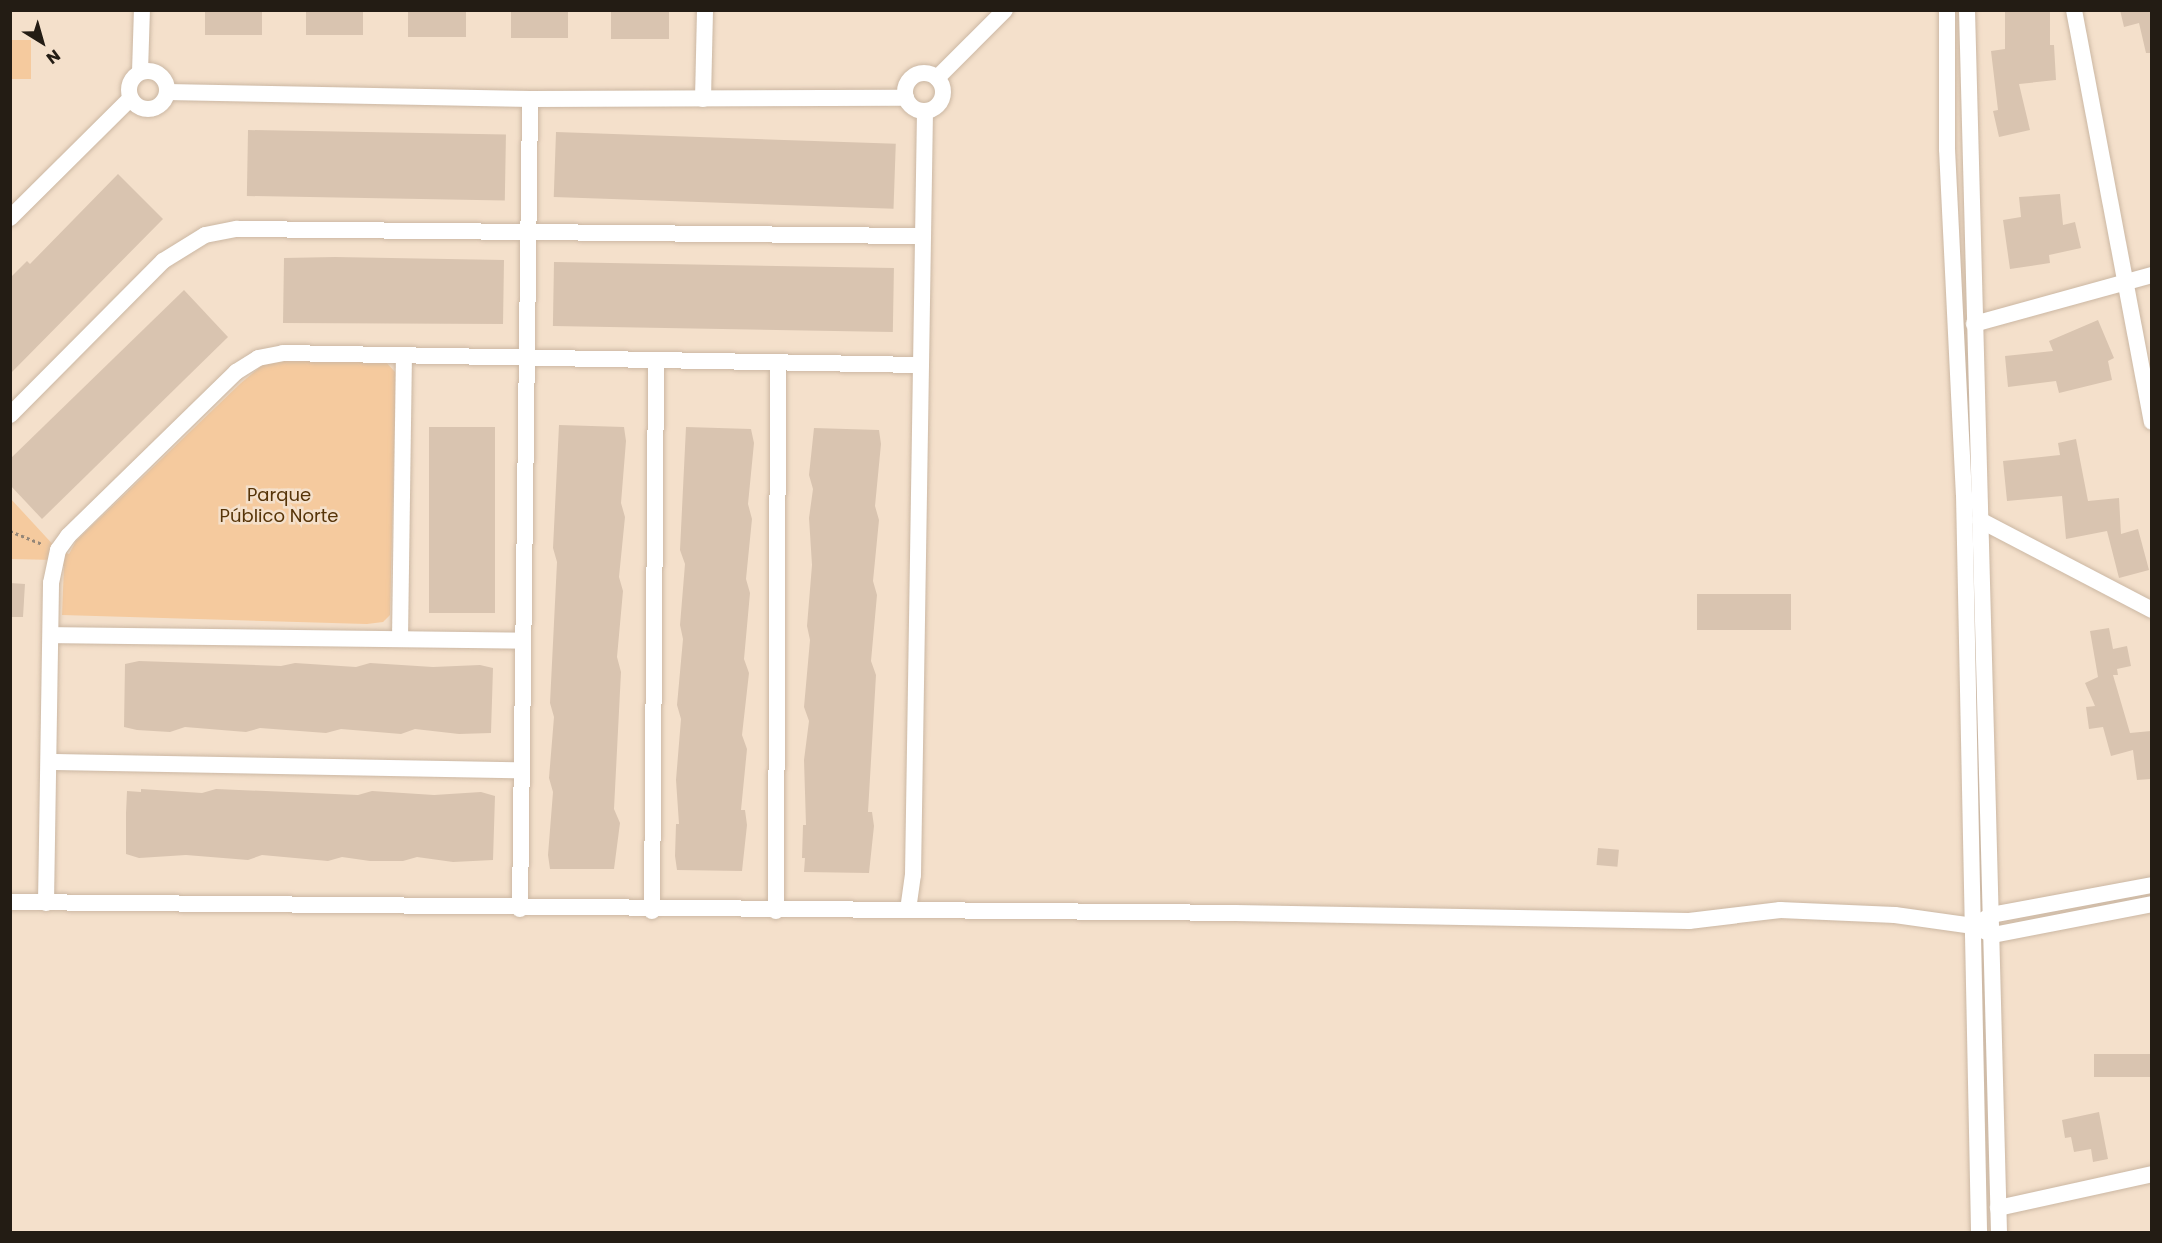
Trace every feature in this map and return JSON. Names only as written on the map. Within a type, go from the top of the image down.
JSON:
[{"type":"street","points":[[140,72],[142,10]]},
{"type":"street","points":[[704,99],[705,10]]},
{"type":"street","points":[[937,78],[1005,10]]},
{"type":"street","points":[[1947,10],[1947,149],[1964,495],[1979,1233]]},
{"type":"street","points":[[1967,10],[1999,1233]]},
{"type":"street","points":[[2074,10],[2151,422]]},
{"type":"street","points":[[153,71],[164,79],[167,92],[160,104],[148,109],[136,105],[131,98],[130,81],[140,72],[153,71]]},
{"type":"street","points":[[927,73],[937,78],[942,89],[940,101],[925,111],[913,108],[906,98],[906,85],[914,76],[927,73]]},
{"type":"street","points":[[167,92],[530,99],[906,98]]},
{"type":"street","points":[[10,218],[131,98]]},
{"type":"street","points":[[520,909],[522,641],[528,357],[525,232],[530,99]]},
{"type":"street","points":[[908,910],[913,875],[921,236],[925,111]]},
{"type":"street","points":[[10,415],[163,261],[205,235],[237,229],[921,236]]},
{"type":"street","points":[[1974,324],[2151,275]]},
{"type":"street","points":[[46,903],[52,572],[58,550],[68,536],[236,372],[258,358],[283,352],[921,365]]},
{"type":"street","points":[[400,639],[404,355]]},
{"type":"street","points":[[652,910],[656,360]]},
{"type":"street","points":[[776,911],[778,362]]},
{"type":"street","points":[[1980,520],[2151,610]]},
{"type":"street","points":[[51,635],[522,641]]},
{"type":"street","points":[[49,762],[521,770]]},
{"type":"street","points":[[1972,926],[1992,915],[2151,885]]},
{"type":"street","points":[[10,902],[520,909],[908,910],[1689,921],[1780,910],[1895,915],[1972,926],[1993,935],[2151,904]]},
{"type":"street","points":[[1998,1208],[2151,1174]]},
{"type":"path","points":[[10,531],[58,550]]},
{"type":"green space","points":[[11,40],[31,40],[31,79],[11,79]]},
{"type":"green space","name":"Parque Público Norte","points":[[281,359],[385,361],[396,373],[390,615],[383,622],[367,624],[62,615],[64,566],[55,560],[11,559],[10,498],[58,550],[69,554],[76,541],[241,383],[264,364]]},
{"type":"building","points":[[205,10],[262,10],[262,35],[205,35]]},
{"type":"building","points":[[306,10],[363,10],[363,35],[306,35]]},
{"type":"building","points":[[408,10],[466,10],[466,37],[408,37]]},
{"type":"building","points":[[511,10],[568,10],[568,38],[511,38]]},
{"type":"building","points":[[611,10],[669,10],[669,39],[611,39]]},
{"type":"building","points":[[2005,10],[2050,10],[2050,45],[2054,45],[2056,80],[2019,84],[2030,130],[1999,137],[1993,111],[1998,110],[1991,51],[2005,49]]},
{"type":"building","points":[[2120,10],[2151,10],[2151,53],[2146,53],[2139,23],[2124,27]]},
{"type":"building","points":[[248,130],[506,135],[505,200],[247,196]]},
{"type":"building","points":[[556,132],[896,144],[894,209],[554,197]]},
{"type":"building","points":[[118,174],[163,219],[10,374],[10,278],[27,261],[30,264]]},
{"type":"building","points":[[2060,194],[2063,225],[2075,222],[2081,248],[2049,255],[2050,263],[2010,269],[2003,220],[2021,217],[2019,197]]},
{"type":"building","points":[[284,258],[504,260],[503,324],[283,323]]},
{"type":"building","points":[[554,262],[894,268],[893,332],[553,326]]},
{"type":"building","points":[[184,290],[228,337],[42,519],[10,485],[10,459]]},
{"type":"building","points":[[2098,320],[2114,358],[2108,361],[2112,380],[2059,393],[2056,381],[2008,387],[2005,356],[2053,351],[2049,341]]},
{"type":"building","points":[[559,425],[624,427],[626,441],[621,503],[625,517],[619,577],[623,591],[617,657],[621,672],[614,809],[620,823],[614,869],[550,869],[548,855],[553,792],[549,778],[554,717],[550,703],[557,562],[553,548]]},
{"type":"building","points":[[429,427],[495,427],[495,613],[429,613]]},
{"type":"building","points":[[686,427],[751,429],[754,443],[748,504],[752,519],[746,579],[750,593],[744,659],[749,673],[742,735],[747,749],[741,810],[745,810],[747,825],[742,871],[677,870],[675,856],[676,824],[679,824],[676,780],[681,719],[677,705],[683,639],[680,625],[685,564],[680,550]]},
{"type":"building","points":[[814,428],[879,430],[881,444],[875,506],[879,520],[873,581],[877,595],[871,661],[876,675],[868,812],[872,812],[874,826],[869,873],[804,872],[805,858],[802,858],[803,825],[806,825],[804,760],[809,721],[804,707],[810,640],[807,626],[812,565],[809,518],[813,489],[809,475]]},
{"type":"building","points":[[2076,439],[2088,501],[2119,498],[2121,534],[2138,529],[2149,570],[2119,578],[2107,531],[2066,539],[2062,496],[2007,501],[2003,461],[2060,455],[2058,443]]},
{"type":"building","points":[[10,583],[25,584],[23,617],[10,617]]},
{"type":"building","points":[[1697,594],[1791,594],[1791,630],[1697,630]]},
{"type":"building","points":[[2109,628],[2113,649],[2127,646],[2131,666],[2117,669],[2118,675],[2113,675],[2130,733],[2151,731],[2151,779],[2137,780],[2133,750],[2111,756],[2103,727],[2089,729],[2086,707],[2095,706],[2085,683],[2098,677],[2090,631]]},
{"type":"building","points":[[139,661],[281,666],[295,663],[356,667],[370,663],[433,667],[480,665],[493,668],[491,733],[459,734],[415,729],[401,734],[341,729],[326,733],[260,728],[246,732],[185,727],[170,732],[137,730],[124,727],[125,664]]},
{"type":"building","points":[[141,789],[202,793],[216,789],[358,795],[372,791],[434,795],[481,792],[495,796],[493,860],[453,862],[417,857],[403,861],[370,861],[342,857],[328,861],[262,855],[248,860],[186,855],[139,858],[126,854],[126,813],[127,791],[141,792]]},
{"type":"building","points":[[1598,848],[1619,850],[1617,867],[1597,865]]},
{"type":"building","points":[[2094,1054],[2151,1054],[2151,1077],[2094,1077]]},
{"type":"building","points":[[2099,1112],[2108,1159],[2093,1162],[2091,1149],[2074,1152],[2071,1137],[2065,1138],[2062,1120]]}]
